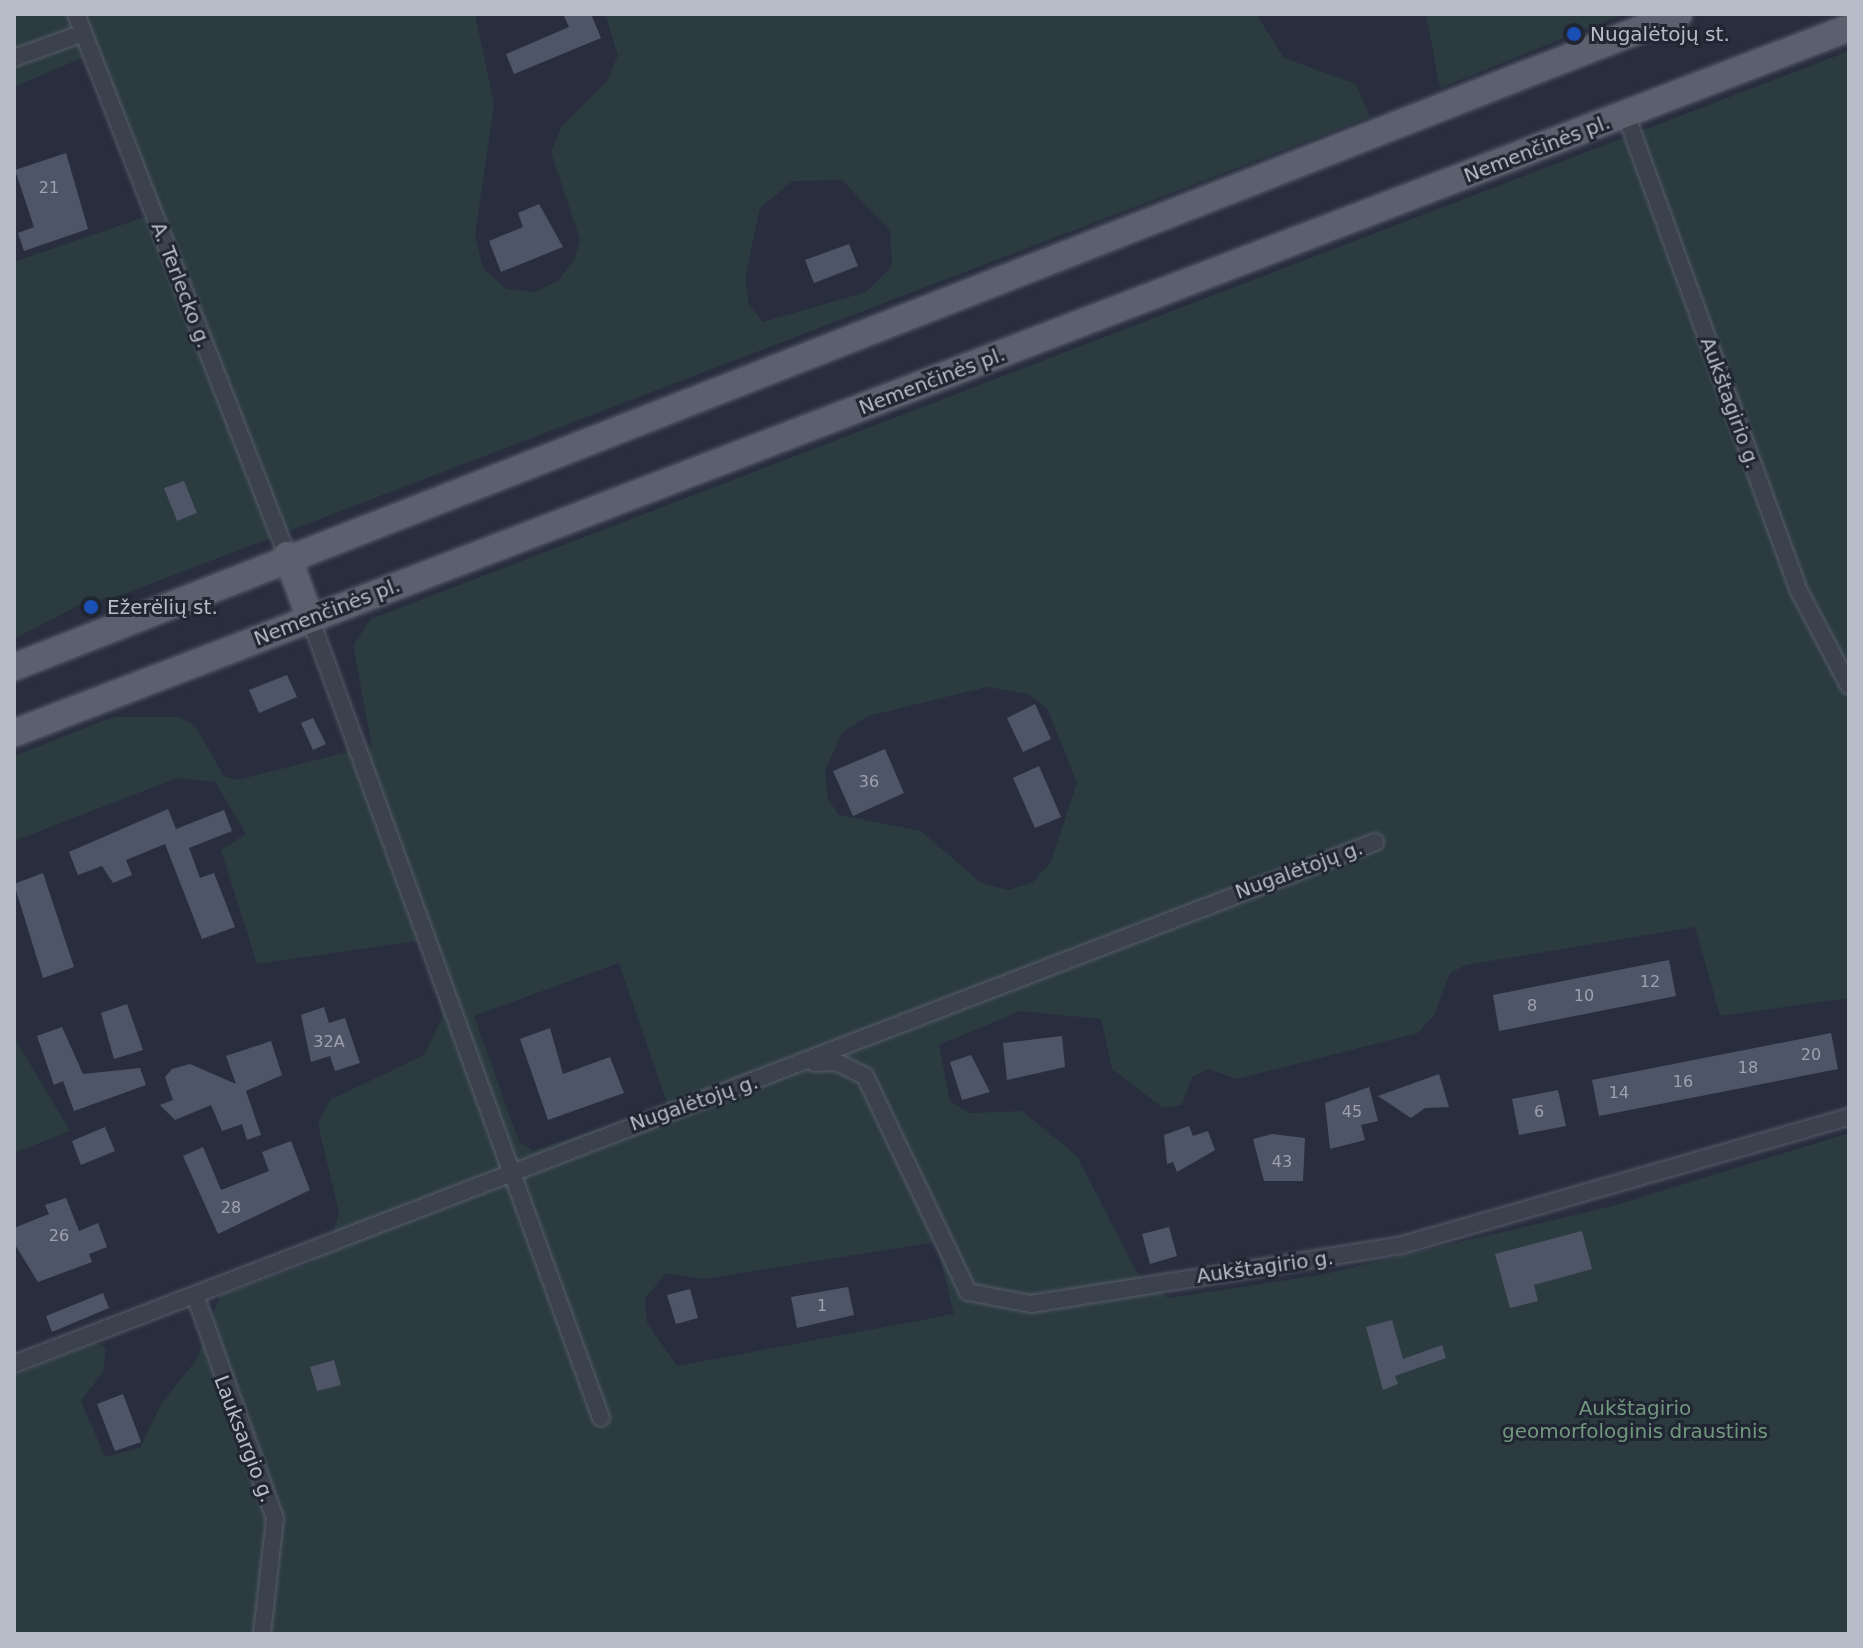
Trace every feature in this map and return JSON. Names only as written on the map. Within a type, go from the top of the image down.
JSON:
[{"type":"main road","points":[[14,667],[287,555],[1679,14]]},
{"type":"main road","name":"Nemenčinės pl.","points":[[14,733],[1849,28]]},
{"type":"main road","points":[[287,555],[310,618]]},
{"type":"street","name":"A. Terlecko g.","points":[[76,14],[287,555]]},
{"type":"street","points":[[14,58],[83,33]]},
{"type":"street","name":"Aukštagirio g.","points":[[1626,115],[1799,591],[1849,686]]},
{"type":"street","points":[[310,618],[515,1166],[601,1418]]},
{"type":"street","name":"Nugalėtojų g.","points":[[14,1364],[515,1166],[805,1064],[1375,842]]},
{"type":"street","name":"Aukštagirio g.","points":[[805,1064],[836,1062],[865,1076],[968,1292],[1031,1304],[1402,1245],[1849,1117]]},
{"type":"street","name":"Lauksargio g.","points":[[195,1295],[275,1518],[262,1634]]},
{"type":"green space","points":[[14,14],[475,14],[494,105],[475,235],[483,268],[506,289],[534,292],[558,281],[575,258],[580,240],[551,153],[561,127],[607,81],[618,55],[605,14],[1256,14],[1284,58],[1356,84],[1370,117],[116,597],[87,601],[14,639],[14,262],[159,212],[96,52],[14,87]],"holes":[[[842,180],[890,231],[892,266],[866,292],[763,322],[749,305],[745,278],[760,208],[793,181]]]},
{"type":"green space","points":[[1426,14],[1624,14],[1440,88]]},
{"type":"green space","name":"Aukštagirio geomorfologinis draustinis","points":[[1849,51],[1849,998],[1720,1016],[1695,927],[1466,965],[1450,973],[1434,1015],[1418,1033],[1237,1079],[1208,1069],[1192,1077],[1182,1105],[1163,1108],[1112,1069],[1101,1019],[1020,1011],[939,1045],[950,1101],[969,1113],[1022,1111],[1077,1156],[1137,1273],[1168,1298],[1320,1275],[1613,1206],[1849,1133],[1849,1634],[14,1634],[14,1375],[95,1343],[106,1347],[103,1372],[81,1401],[105,1457],[140,1448],[161,1404],[197,1359],[220,1295],[311,1262],[330,1243],[339,1213],[318,1124],[330,1100],[424,1055],[443,1016],[424,940],[257,964],[221,850],[246,834],[215,782],[177,778],[14,841],[14,756],[113,717],[179,717],[195,726],[224,776],[237,780],[372,746],[353,645],[371,619]],"holes":[[[987,687],[1028,694],[1047,708],[1077,783],[1051,862],[1033,882],[1009,890],[981,883],[921,831],[839,815],[828,799],[825,771],[842,733],[868,716]],[[619,963],[668,1106],[533,1151],[519,1142],[474,1016]],[[936,1242],[954,1314],[677,1366],[647,1323],[645,1299],[666,1273],[703,1279]]]},
{"type":"green space","points":[[14,1037],[70,1131],[14,1153]]},
{"type":"building","points":[[563,14],[591,14],[601,38],[514,74],[506,54],[569,27]]},
{"type":"building","points":[[66,153],[88,229],[24,251],[18,233],[34,227],[15,170]]},
{"type":"building","points":[[539,204],[563,247],[501,272],[489,241],[523,227],[518,213]]},
{"type":"building","points":[[849,244],[858,266],[814,283],[805,260]]},
{"type":"building","points":[[184,481],[197,513],[177,521],[164,488]]},
{"type":"building","points":[[287,675],[297,697],[259,713],[249,690]]},
{"type":"building","points":[[1035,704],[1051,739],[1023,752],[1007,718]]},
{"type":"building","points":[[313,718],[326,744],[313,750],[301,723]]},
{"type":"building","points":[[885,749],[904,793],[853,816],[833,771]]},
{"type":"building","points":[[1039,766],[1061,817],[1035,828],[1013,778]]},
{"type":"building","points":[[168,809],[176,829],[224,810],[232,831],[189,848],[200,878],[214,873],[235,927],[202,939],[165,844],[126,860],[132,875],[113,883],[102,866],[78,875],[69,852]]},
{"type":"building","points":[[43,873],[74,967],[43,978],[14,884]]},
{"type":"building","points":[[1669,960],[1676,996],[1499,1031],[1493,995]]},
{"type":"building","points":[[127,1004],[143,1050],[114,1059],[101,1013]]},
{"type":"building","points":[[324,1007],[329,1023],[345,1018],[360,1063],[335,1071],[330,1056],[311,1062],[301,1015]]},
{"type":"building","points":[[62,1027],[83,1074],[140,1068],[146,1085],[74,1111],[63,1081],[54,1085],[37,1036]]},
{"type":"building","points":[[550,1028],[563,1074],[610,1057],[624,1093],[548,1120],[520,1039]]},
{"type":"building","points":[[1831,1033],[1838,1069],[1599,1116],[1592,1080]]},
{"type":"building","points":[[1062,1036],[1065,1067],[1007,1080],[1003,1043]]},
{"type":"building","points":[[271,1041],[282,1075],[246,1091],[261,1135],[247,1140],[242,1124],[222,1131],[211,1105],[175,1120],[160,1105],[173,1100],[165,1077],[172,1069],[190,1064],[236,1084],[226,1056]]},
{"type":"building","points":[[971,1055],[990,1092],[962,1100],[950,1062]]},
{"type":"building","points":[[1439,1074],[1449,1107],[1425,1108],[1411,1118],[1378,1096]]},
{"type":"building","points":[[1369,1087],[1378,1121],[1361,1125],[1365,1140],[1330,1149],[1325,1103]]},
{"type":"building","points":[[1558,1090],[1566,1126],[1519,1135],[1512,1099]]},
{"type":"building","points":[[1189,1126],[1193,1136],[1208,1131],[1215,1150],[1177,1172],[1173,1162],[1167,1164],[1164,1135]]},
{"type":"building","points":[[105,1127],[115,1151],[81,1165],[72,1141]]},
{"type":"building","points":[[1272,1134],[1305,1138],[1303,1181],[1264,1181],[1253,1139]]},
{"type":"building","points":[[291,1141],[310,1190],[218,1234],[183,1156],[203,1147],[221,1190],[269,1171],[262,1152]]},
{"type":"building","points":[[66,1198],[79,1231],[98,1223],[107,1247],[89,1254],[92,1262],[38,1282],[14,1243],[14,1228],[49,1214],[45,1205]]},
{"type":"building","points":[[1169,1227],[1177,1256],[1150,1264],[1142,1234]]},
{"type":"building","points":[[1582,1231],[1592,1269],[1534,1285],[1538,1301],[1510,1308],[1495,1254]]},
{"type":"building","points":[[848,1287],[854,1315],[797,1328],[791,1297]]},
{"type":"building","points":[[690,1289],[698,1318],[676,1324],[667,1295]]},
{"type":"building","points":[[103,1293],[109,1308],[52,1332],[46,1316]]},
{"type":"building","points":[[1392,1320],[1403,1359],[1442,1345],[1446,1358],[1395,1376],[1398,1384],[1383,1390],[1366,1327]]},
{"type":"building","points":[[334,1360],[341,1385],[317,1391],[310,1367]]},
{"type":"building","points":[[123,1394],[141,1442],[115,1451],[97,1404]]},
{"type":"place","name":"Nugalėtojų st.","points":[[1574,34]]},
{"type":"place","name":"Ežerėlių st.","points":[[91,607]]}]
